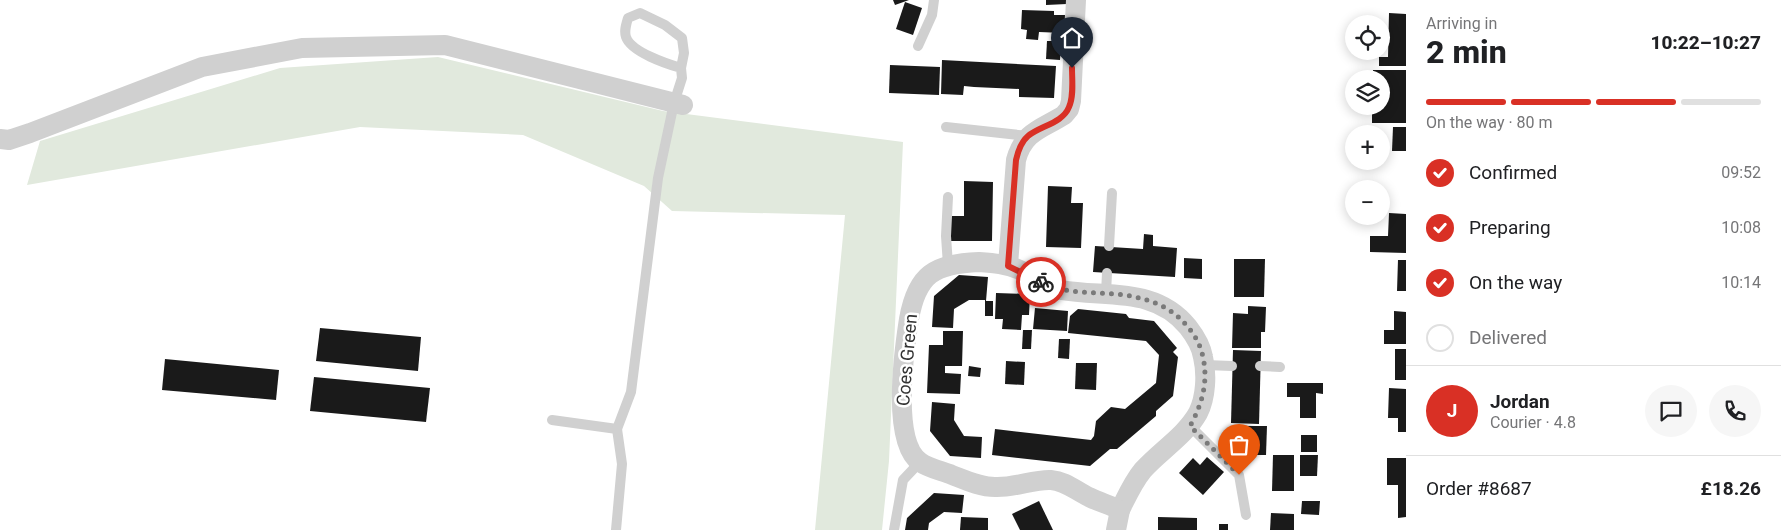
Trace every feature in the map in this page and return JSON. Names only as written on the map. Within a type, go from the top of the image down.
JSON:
[{"type":"street","points":[[1008,266],[1016,160],[1022,144],[1028,136],[1055,121],[1069,109],[1076,0]]},
{"type":"street","points":[[0,139],[9,140],[30,133],[202,67],[302,48],[445,46],[679,104]]},
{"type":"street","name":"Coes Green","points":[[920,462],[912,454],[904,432],[902,379],[912,305],[923,281],[932,274],[948,265],[979,262],[1008,266],[1059,290],[1106,293],[1146,299],[1174,312],[1192,332],[1200,344],[1206,375],[1202,401],[1190,426],[1143,471],[1129,491],[1120,510],[1116,530]]},
{"type":"street","points":[[920,462],[979,484],[993,487],[1010,487],[1051,480],[1064,483],[1087,496],[1120,510]]},
{"type":"lane","points":[[918,46],[932,16],[934,0]]},
{"type":"lane","points":[[616,530],[622,464],[617,429],[631,392],[658,178],[679,104],[682,78],[681,68],[684,53],[682,38],[665,25],[640,13],[628,18],[625,30],[627,40],[641,52],[681,68]]},
{"type":"lane","points":[[946,127],[1028,136]]},
{"type":"lane","points":[[1109,246],[1112,193]]},
{"type":"lane","points":[[948,197],[946,236],[948,265]]},
{"type":"lane","points":[[1106,293],[1107,273]]},
{"type":"lane","points":[[1205,365],[1232,366]]},
{"type":"lane","points":[[1260,366],[1280,367]]},
{"type":"lane","points":[[552,420],[617,429]]},
{"type":"lane","points":[[1190,426],[1239,475],[1246,515]]},
{"type":"lane","points":[[894,530],[903,480],[920,462]]},
{"type":"shaded area","points":[[438,57],[663,111],[903,142],[889,461],[882,530],[815,530],[845,215],[672,211],[644,186],[523,135],[360,127],[27,185],[40,141],[280,68]]},
{"type":"building","points":[[893,0],[909,0],[895,5]]},
{"type":"building","points":[[1046,0],[1067,0],[1067,4],[1046,5]]},
{"type":"building","points":[[905,2],[922,8],[913,35],[896,29]]},
{"type":"building","points":[[1022,10],[1054,11],[1054,15],[1065,15],[1064,33],[1039,32],[1038,40],[1026,39],[1027,30],[1021,29]]},
{"type":"building","points":[[1389,13],[1406,14],[1406,66],[1379,66],[1379,60],[1390,60]]},
{"type":"building","points":[[1047,41],[1061,41],[1060,60],[1046,59]]},
{"type":"building","points":[[942,60],[1056,66],[1054,98],[1019,97],[1019,89],[964,86],[963,95],[941,94]]},
{"type":"building","points":[[890,65],[940,67],[939,95],[889,93]]},
{"type":"building","points":[[1390,70],[1406,70],[1406,123],[1372,123],[1372,115],[1390,115]]},
{"type":"building","points":[[1393,127],[1406,127],[1406,151],[1392,151]]},
{"type":"building","points":[[964,181],[993,182],[992,241],[949,241],[949,216],[964,216]]},
{"type":"building","points":[[1048,186],[1072,187],[1071,203],[1083,203],[1081,248],[1046,247]]},
{"type":"building","points":[[1390,213],[1406,214],[1406,253],[1370,252],[1370,236],[1388,236]]},
{"type":"building","points":[[1144,234],[1153,235],[1153,246],[1177,248],[1175,277],[1093,272],[1095,246],[1143,249]]},
{"type":"building","points":[[1184,258],[1202,259],[1202,279],[1184,278]]},
{"type":"building","points":[[1234,259],[1265,259],[1264,297],[1234,297]]},
{"type":"building","points":[[1398,260],[1406,260],[1406,291],[1397,291]]},
{"type":"building","points":[[959,275],[988,277],[986,301],[993,301],[993,316],[985,316],[985,300],[969,300],[954,309],[953,328],[932,327],[934,296]]},
{"type":"building","points":[[996,293],[1030,294],[1029,315],[1022,315],[1021,330],[1002,329],[1003,319],[995,319]]},
{"type":"building","points":[[1248,306],[1266,307],[1265,332],[1261,332],[1261,348],[1232,348],[1233,313],[1248,314]]},
{"type":"building","points":[[1035,308],[1068,311],[1067,331],[1033,329]]},
{"type":"building","points":[[1078,309],[1126,314],[1129,318],[1154,321],[1177,348],[1173,352],[1178,357],[1173,396],[1156,411],[1156,416],[1117,449],[1110,449],[1090,466],[992,455],[995,429],[1091,440],[1094,436],[1096,421],[1111,407],[1125,409],[1156,383],[1159,355],[1146,341],[1068,333],[1070,316]]},
{"type":"building","points":[[1394,311],[1406,312],[1406,344],[1384,344],[1384,330],[1394,330]]},
{"type":"building","points":[[320,328],[421,337],[418,371],[316,361]]},
{"type":"building","points":[[1023,330],[1032,330],[1031,349],[1022,349]]},
{"type":"building","points":[[943,331],[963,331],[962,366],[945,366],[945,373],[961,374],[960,394],[927,393],[929,345],[943,345]]},
{"type":"building","points":[[1059,339],[1070,339],[1069,359],[1058,358]]},
{"type":"building","points":[[1395,349],[1406,349],[1406,380],[1395,380]]},
{"type":"building","points":[[1233,350],[1261,351],[1259,424],[1231,423]]},
{"type":"building","points":[[165,359],[279,370],[276,400],[162,390]]},
{"type":"building","points":[[1006,361],[1025,362],[1024,385],[1005,384]]},
{"type":"building","points":[[1076,363],[1097,363],[1096,390],[1075,389]]},
{"type":"building","points":[[969,366],[981,368],[980,377],[968,376]]},
{"type":"building","points":[[314,377],[430,388],[426,422],[310,411]]},
{"type":"building","points":[[1287,383],[1323,383],[1323,394],[1316,393],[1316,418],[1300,418],[1300,397],[1287,397]]},
{"type":"building","points":[[1389,388],[1406,389],[1406,432],[1398,432],[1398,418],[1388,418]]},
{"type":"building","points":[[932,402],[955,404],[954,420],[964,436],[982,437],[981,458],[950,456],[930,431]]},
{"type":"building","points":[[1237,426],[1267,426],[1266,455],[1236,455]]},
{"type":"building","points":[[1301,435],[1317,435],[1317,452],[1301,452]]},
{"type":"building","points":[[1273,455],[1294,455],[1294,491],[1272,491]]},
{"type":"building","points":[[1300,455],[1318,455],[1317,476],[1300,476]]},
{"type":"building","points":[[1207,457],[1224,472],[1203,495],[1179,473],[1193,458],[1200,465]]},
{"type":"building","points":[[1387,458],[1406,458],[1406,517],[1398,518],[1398,485],[1387,485]]},
{"type":"building","points":[[934,493],[964,495],[962,513],[944,512],[929,523],[928,530],[905,530],[907,518]]},
{"type":"building","points":[[1039,501],[1053,530],[1020,530],[1012,514]]},
{"type":"building","points":[[1302,501],[1320,501],[1319,515],[1301,514]]},
{"type":"building","points":[[1271,513],[1294,514],[1294,530],[1270,530]]},
{"type":"building","points":[[961,517],[988,518],[988,530],[960,530]]},
{"type":"building","points":[[1158,517],[1197,518],[1197,530],[1158,530]]},
{"type":"building","points":[[1219,524],[1228,524],[1228,530],[1219,530]]},
{"type":"way so far","points":[[1041,282],[1059,290],[1106,293],[1146,299],[1174,312],[1200,344],[1205,365],[1206,375],[1202,401],[1190,426],[1239,475]]},
{"type":"route","points":[[1041,282],[1018,269],[1008,266],[1008,242],[1016,160],[1018,151],[1028,136],[1055,121],[1069,109],[1072,68]]}]
